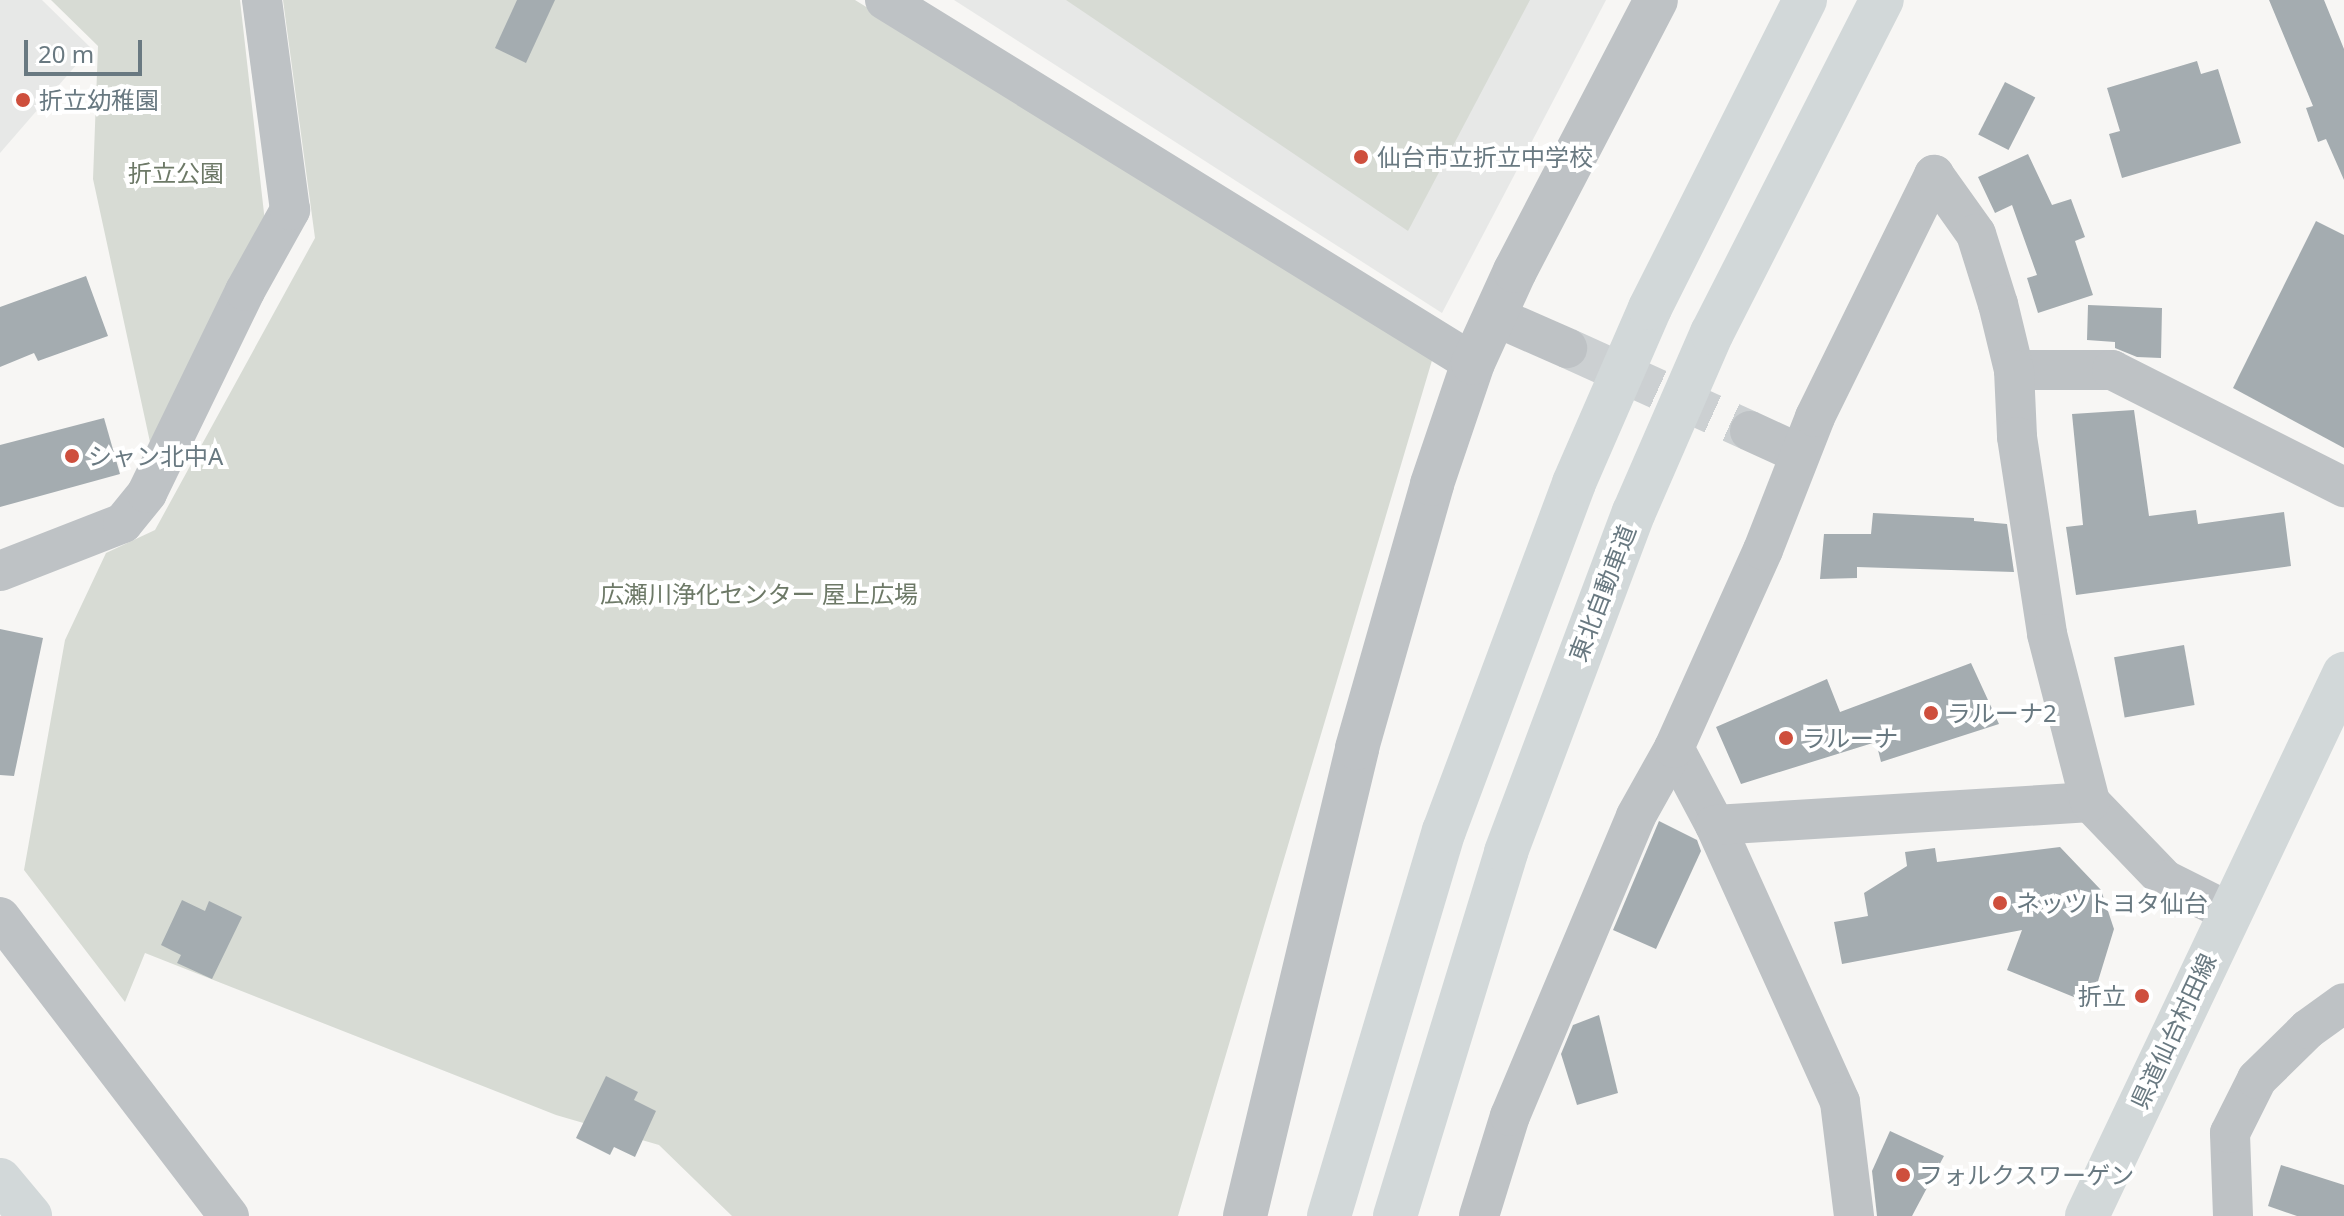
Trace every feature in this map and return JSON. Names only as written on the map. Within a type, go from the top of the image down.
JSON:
[{"type":"main road","points":[[1329,1216],[1444,831],[1568,498],[1650,308],[1805,0]]},
{"type":"main road","name":"東北自動車道","points":[[1395,1216],[1506,852],[1634,512],[1712,333],[1882,0]]},
{"type":"main road","name":"県道仙台村田線","points":[[2087,1216],[2344,674]]},
{"type":"main road","points":[[0,1180],[30,1216]]},
{"type":"main road","points":[[0,1209],[6,1216]]},
{"type":"street","points":[[0,571],[123,523],[147,493],[245,291],[290,210],[262,0]]},
{"type":"street","points":[[885,0],[1473,363]]},
{"type":"street","points":[[1245,1216],[1357,748],[1432,484],[1473,363],[1494,316],[1656,0]]},
{"type":"street","points":[[1479,1216],[1510,1116],[1636,816],[1674,748],[1763,550],[1800,454],[1934,175],[1976,234],[2014,370],[2017,437],[2047,634],[2090,802],[2165,880],[2229,912]]},
{"type":"street","points":[[1494,316],[1567,348]]},
{"type":"street","points":[[2014,370],[2112,370],[2344,487]]},
{"type":"street","points":[[1750,431],[1800,454]]},
{"type":"street","points":[[1674,748],[1715,825],[1840,1102],[1854,1216]]},
{"type":"street","points":[[1715,825],[2090,802]]},
{"type":"street","points":[[0,917],[229,1216]]},
{"type":"street","points":[[2233,1216],[2230,1133],[2257,1079],[2308,1029],[2344,1003]]},
{"type":"shaded area","name":"折立幼稚園","points":[[0,0],[42,0],[91,48],[0,153]]},
{"type":"shaded area","name":"仙台市立折立中学校","points":[[954,0],[1606,0],[1442,313]]},
{"type":"green space","name":"折立公園","points":[[51,0],[240,0],[265,222],[150,442],[93,179],[98,46]]},
{"type":"green space","name":"広瀬川浄化センター 屋上広場","points":[[283,0],[855,0],[1433,357],[1178,1216],[732,1216],[659,1145],[556,1115],[145,953],[125,1002],[24,870],[65,640],[106,553],[155,530],[315,238]]},
{"type":"green space","points":[[1066,0],[1530,0],[1408,231]]},
{"type":"building","points":[[517,0],[555,0],[526,63],[495,48]]},
{"type":"building","points":[[2269,0],[2324,0],[2344,49],[2344,180],[2326,139],[2318,142],[2306,108],[2313,106]]},
{"type":"building","points":[[2197,61],[2201,74],[2218,69],[2241,143],[2122,178],[2109,134],[2120,131],[2107,88]]},
{"type":"building","points":[[2005,82],[2035,97],[2009,150],[1978,135]]},
{"type":"building","points":[[2028,154],[2052,205],[2071,199],[2085,237],[2075,241],[2093,295],[2038,313],[2027,278],[2037,275],[2012,205],[1995,213],[1978,177]]},
{"type":"building","points":[[2316,221],[2344,235],[2344,448],[2233,388]]},
{"type":"building","points":[[86,276],[108,336],[38,361],[34,353],[0,367],[0,307]]},
{"type":"building","points":[[2088,305],[2162,308],[2161,358],[2137,357],[2115,348],[2115,342],[2087,340]]},
{"type":"building","points":[[2134,410],[2149,516],[2196,510],[2198,524],[2284,512],[2291,566],[2076,595],[2066,527],[2083,525],[2072,414]]},
{"type":"building","name":"シャン北中A","points":[[104,418],[120,474],[0,507],[0,445]]},
{"type":"building","points":[[1873,513],[1974,518],[1974,521],[2007,524],[2014,572],[1857,567],[1857,578],[1820,579],[1824,534],[1871,534]]},
{"type":"building","points":[[0,629],[43,638],[14,776],[0,775]]},
{"type":"building","points":[[2184,645],[2195,705],[2125,717],[2114,657]]},
{"type":"building","points":[[1971,663],[1999,724],[1881,762],[1876,742],[1741,784],[1716,727],[1827,679],[1840,712]]},
{"type":"building","points":[[1659,821],[1697,840],[1701,851],[1656,949],[1613,930]]},
{"type":"building","points":[[2060,847],[2101,890],[2114,929],[2091,1004],[2007,970],[2022,930],[1842,964],[1834,922],[1868,916],[1864,893],[1907,866],[1905,852],[1935,848],[1937,862]]},
{"type":"building","points":[[182,900],[205,911],[209,901],[242,917],[212,979],[177,963],[181,955],[161,945]]},
{"type":"building","points":[[1599,1015],[1618,1093],[1577,1105],[1561,1054],[1573,1025]]},
{"type":"building","points":[[606,1076],[638,1092],[634,1100],[656,1111],[635,1157],[614,1147],[610,1155],[576,1138]]},
{"type":"building","points":[[1890,1131],[1944,1156],[1912,1216],[1877,1216],[1872,1171]]},
{"type":"building","points":[[2281,1165],[2344,1185],[2344,1216],[2297,1216],[2268,1206]]},
{"type":"tunnel","points":[[1567,348],[1750,431]]},
{"type":"place","name":"折立幼稚園","points":[[23,100]]},
{"type":"place","name":"仙台市立折立中学校","points":[[1361,157]]},
{"type":"place","name":"シャン北中A","points":[[72,456]]},
{"type":"place","name":"ラルーナ2","points":[[1931,713]]},
{"type":"place","name":"ラルーナ","points":[[1786,738]]},
{"type":"place","name":"ネッツトヨタ仙台","points":[[2000,903]]},
{"type":"place","name":"折立","points":[[2142,996]]},
{"type":"place","name":"フォルクスワーゲン","points":[[1903,1175]]}]
